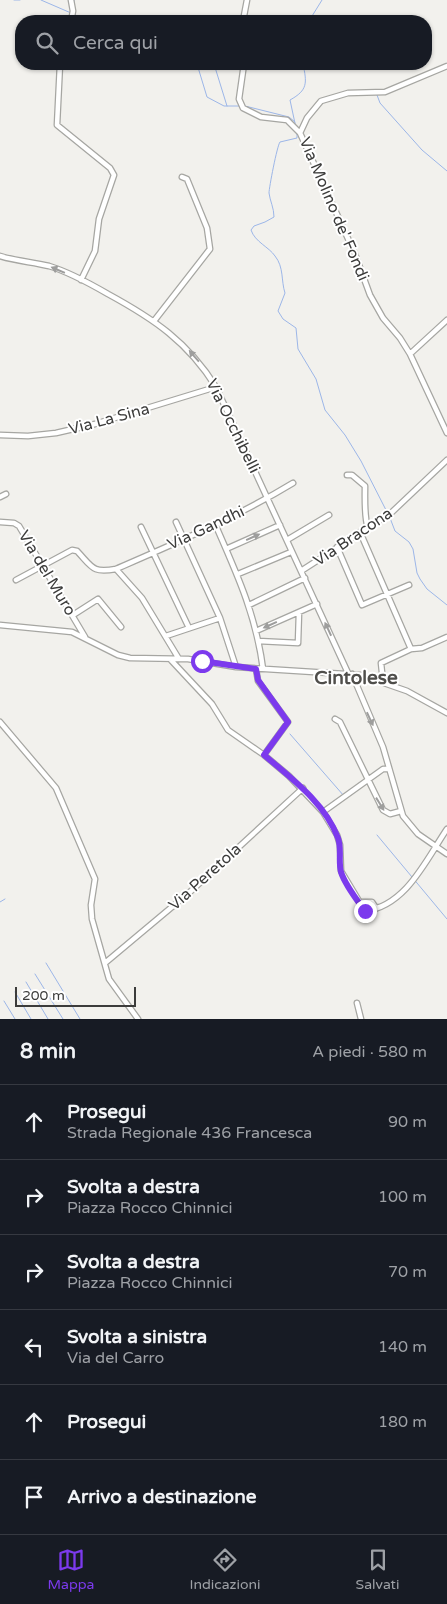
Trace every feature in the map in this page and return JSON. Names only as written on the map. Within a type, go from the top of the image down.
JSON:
[{"type":"street","points":[[71,0],[72,15]]},
{"type":"street","points":[[244,15],[247,0]]},
{"type":"street","name":"Via Molino de' Fondi","points":[[410,354],[400,338],[383,318],[370,295],[355,254],[300,133],[306,118],[321,101],[348,93],[385,92],[447,66]]},
{"type":"street","points":[[60,70],[57,125],[110,168],[114,175],[99,219],[95,251],[82,280]]},
{"type":"street","points":[[243,70],[239,99],[243,108],[261,117],[287,120],[300,133]]},
{"type":"street","points":[[154,321],[210,249],[207,228],[187,179],[182,177]]},
{"type":"street","name":"Via Occhibelli","points":[[0,256],[50,267],[82,280],[154,321],[184,344],[205,369],[216,387],[383,747],[401,811],[411,827],[447,854]]},
{"type":"street","points":[[447,320],[410,354],[447,433]]},
{"type":"street","name":"Via La Sina","points":[[0,435],[28,436],[56,433],[95,424],[216,387]]},
{"type":"street","name":"Via Bracona","points":[[301,571],[391,513],[447,460]]},
{"type":"street","points":[[346,476],[352,475],[365,486],[364,493],[367,507],[365,517],[368,528]]},
{"type":"street","name":"Via Gandhi","points":[[116,569],[215,524],[268,498],[293,483]]},
{"type":"street","points":[[0,497],[6,494]]},
{"type":"street","points":[[286,540],[328,515]]},
{"type":"street","name":"Via del Muro","points":[[0,522],[14,522],[19,526],[85,637]]},
{"type":"street","points":[[176,522],[220,618],[236,667]]},
{"type":"street","points":[[215,524],[238,574],[256,631],[263,669]]},
{"type":"street","points":[[226,549],[280,525]]},
{"type":"street","points":[[141,527],[189,628]]},
{"type":"street","points":[[360,532],[411,649]]},
{"type":"street","points":[[337,547],[362,605],[409,585]]},
{"type":"street","points":[[16,580],[72,550],[77,551],[93,569],[100,572],[116,569],[142,598],[179,659]]},
{"type":"street","points":[[238,574],[292,552]]},
{"type":"street","points":[[248,605],[305,578]]},
{"type":"street","points":[[73,614],[98,599],[121,627]]},
{"type":"street","points":[[256,631],[317,604]]},
{"type":"street","points":[[258,640],[298,643],[299,612]]},
{"type":"street","points":[[166,636],[220,618]]},
{"type":"street","points":[[0,625],[60,630],[85,637],[118,655],[130,658],[179,659],[256,669],[350,674],[383,682],[407,691],[447,713]]},
{"type":"street","points":[[383,682],[384,676],[381,663],[411,649],[422,648],[447,637]]},
{"type":"street","points":[[170,659],[212,704],[228,730],[264,755],[303,788],[323,812],[337,835],[340,845],[341,871],[365,911],[381,907],[395,899],[413,881],[447,829]]},
{"type":"street","points":[[256,669],[258,680],[288,722],[264,755]]},
{"type":"street","points":[[335,719],[340,722],[367,781],[383,810],[390,814],[401,811]]},
{"type":"street","points":[[0,722],[53,783],[78,836],[95,879],[91,910],[95,932],[112,985],[138,1019]]},
{"type":"street","points":[[323,812],[383,769],[388,768]]},
{"type":"street","name":"Via Peretola","points":[[105,963],[191,891],[303,788]]},
{"type":"street","points":[[360,904],[362,902],[372,902],[376,908],[381,907]]},
{"type":"street","points":[[357,1003],[361,1019]]},
{"type":"waterway","points":[[14,0],[20,0]]},
{"type":"waterway","points":[[41,0],[71,13]]},
{"type":"waterway","points":[[74,0],[74,6]]},
{"type":"waterway","points":[[313,15],[322,0]]},
{"type":"waterway","points":[[199,70],[207,97],[224,106],[241,106]]},
{"type":"waterway","points":[[216,70],[227,106]]},
{"type":"waterway","points":[[296,128],[290,100],[300,93],[305,85],[304,70]]},
{"type":"waterway","points":[[377,95],[380,103],[422,150],[447,171]]},
{"type":"waterway","points":[[245,106],[289,117],[295,122]]},
{"type":"waterway","points":[[297,132],[297,138],[280,142],[277,151],[269,193],[274,217],[254,226],[251,230],[256,238],[278,260],[285,293],[278,311],[283,319],[296,328],[298,349],[316,379],[325,410],[345,435],[361,461],[387,512]]},
{"type":"waterway","points":[[390,518],[395,531],[409,542],[413,549],[417,573],[420,579],[427,589],[447,605]]},
{"type":"waterway","points":[[290,734],[344,796]]},
{"type":"waterway","points":[[377,835],[447,919]]},
{"type":"waterway","points":[[0,902],[5,899]]},
{"type":"waterway","points":[[46,963],[80,1019]]},
{"type":"waterway","points":[[35,974],[63,1019]]},
{"type":"waterway","points":[[26,982],[48,1019]]},
{"type":"waterway","points":[[15,992],[31,1019]]},
{"type":"waterway","points":[[4,1001],[15,1019]]},
{"type":"district","name":"Cintolese","points":[[356,678]]},
{"type":"route","points":[[202,661],[256,669],[258,680],[288,722],[264,755],[303,788],[323,812],[337,835],[340,845],[341,871],[365,911]]}]
